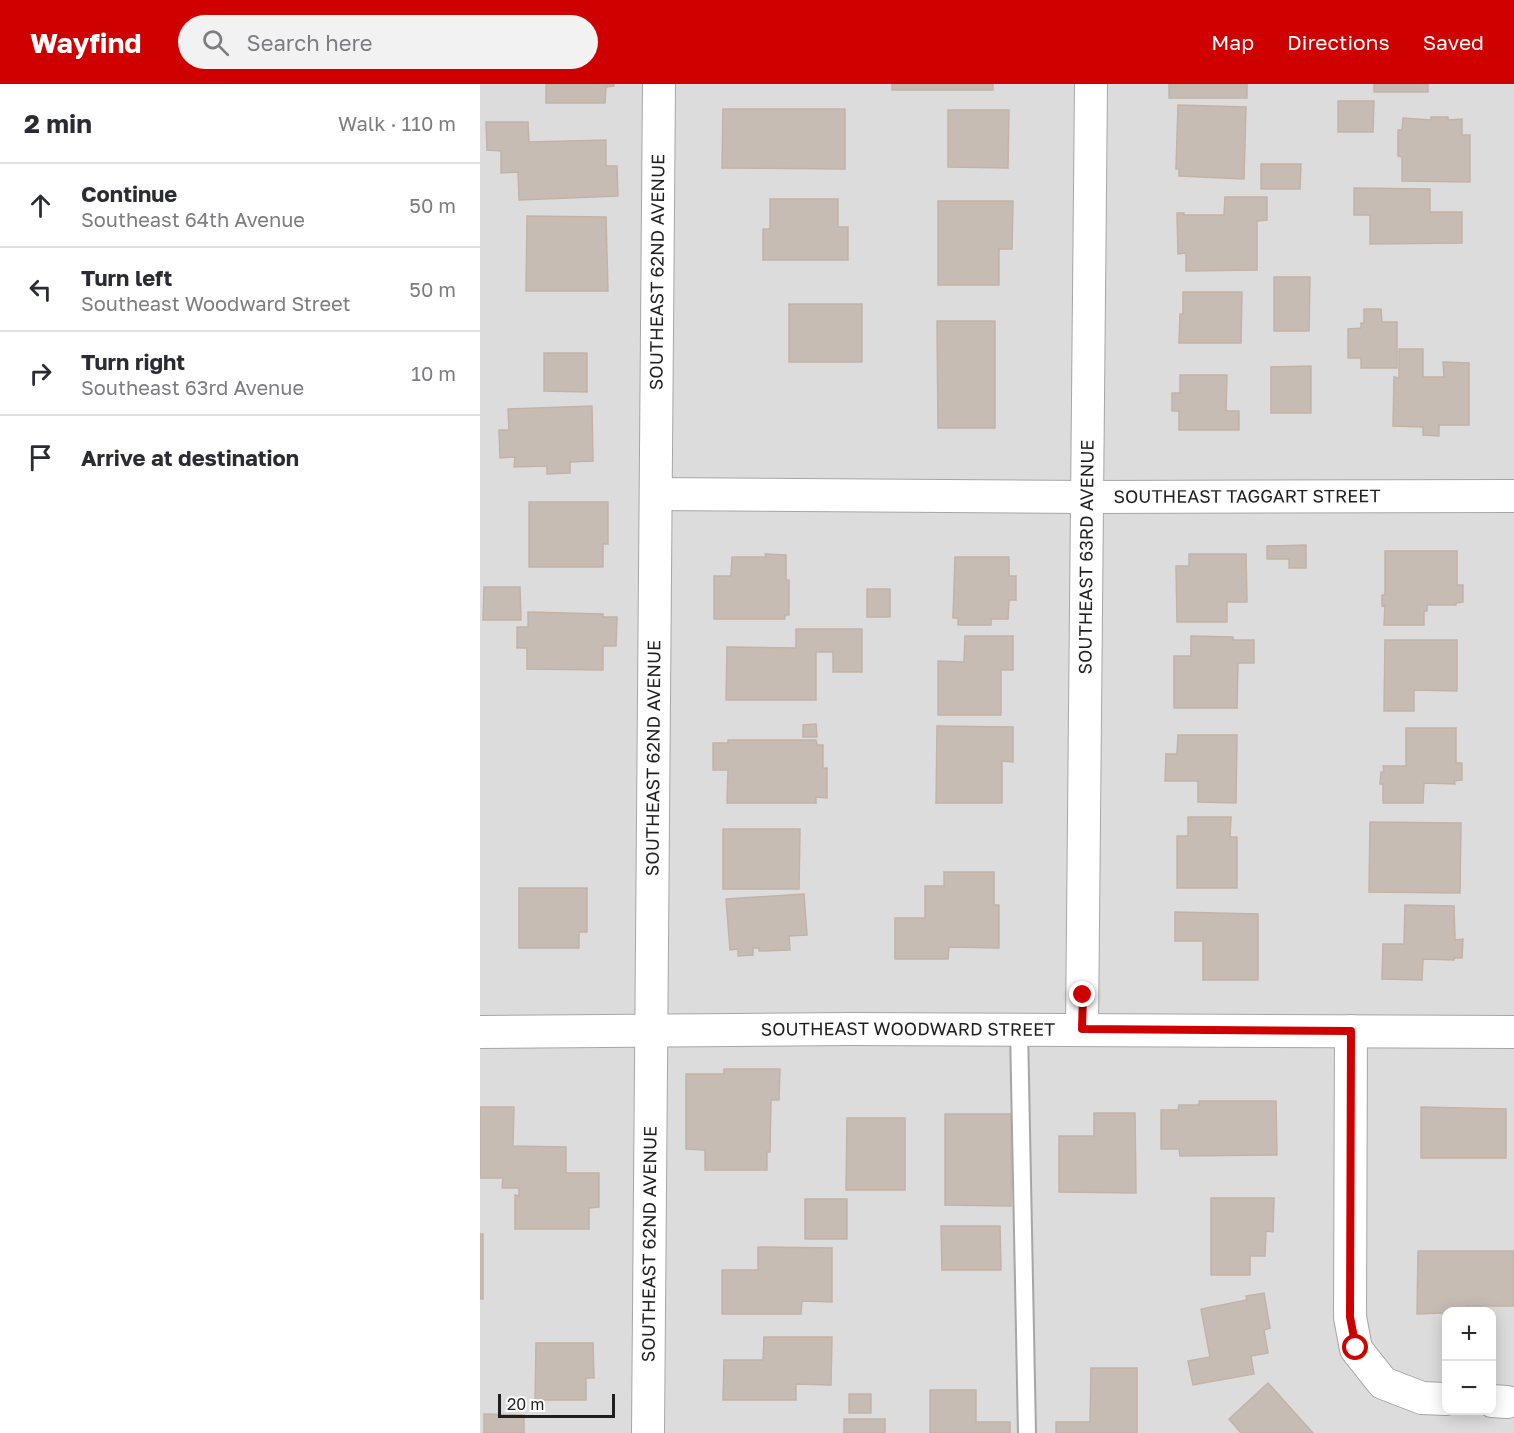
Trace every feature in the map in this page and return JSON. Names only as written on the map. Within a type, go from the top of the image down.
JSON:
[{"type":"street","name":"SOUTHEAST 62ND AVENUE","points":[[648,1433],[659,84]]},
{"type":"street","name":"SOUTHEAST 63RD AVENUE","points":[[1082,1029],[1091,84]]},
{"type":"street","name":"SOUTHEAST TAGGART STREET","points":[[656,495],[1514,496]]},
{"type":"street","name":"SOUTHEAST WOODWARD STREET","points":[[480,1032],[652,1029],[1514,1032]]},
{"type":"street","points":[[1351,1031],[1350,1317],[1356,1348],[1383,1383],[1422,1398],[1442,1399]]},
{"type":"lane","points":[[1019,1029],[1027,1433]]},
{"type":"shaded area","points":[[480,84],[1514,84],[1514,1433],[480,1433]]},
{"type":"building","points":[[546,84],[614,84],[614,86],[606,87],[605,103],[546,103]]},
{"type":"building","points":[[892,84],[993,84],[993,90],[892,90]]},
{"type":"building","points":[[1169,84],[1247,84],[1247,98],[1169,98]]},
{"type":"building","points":[[1374,84],[1428,84],[1428,92],[1374,92]]},
{"type":"building","points":[[1338,101],[1374,101],[1373,132],[1338,132]]},
{"type":"building","points":[[1178,105],[1246,107],[1244,179],[1179,176],[1179,169],[1176,169]]},
{"type":"building","points":[[723,109],[845,109],[845,169],[722,168]]},
{"type":"building","points":[[948,110],[1009,110],[1008,168],[948,167]]},
{"type":"building","points":[[1431,117],[1448,117],[1448,120],[1462,119],[1462,135],[1470,135],[1470,182],[1402,181],[1402,157],[1398,156],[1398,130],[1402,130],[1403,118],[1431,120]]},
{"type":"building","points":[[486,122],[528,122],[529,142],[606,140],[606,166],[617,166],[618,196],[519,200],[518,172],[501,173],[501,151],[487,150]]},
{"type":"building","points":[[1261,164],[1301,164],[1300,189],[1261,189]]},
{"type":"building","points":[[1354,188],[1430,189],[1430,212],[1462,212],[1462,243],[1370,244],[1370,215],[1354,215]]},
{"type":"building","points":[[1225,197],[1267,197],[1267,220],[1257,221],[1257,270],[1186,271],[1186,253],[1178,254],[1177,213],[1224,215]]},
{"type":"building","points":[[770,199],[838,199],[838,227],[848,227],[848,260],[763,260],[763,229],[770,229]]},
{"type":"building","points":[[938,201],[1013,201],[1012,249],[999,249],[999,285],[938,285]]},
{"type":"building","points":[[527,216],[606,217],[608,291],[526,291]]},
{"type":"building","points":[[1274,277],[1310,277],[1309,331],[1274,331]]},
{"type":"building","points":[[1183,292],[1242,292],[1241,343],[1179,343]]},
{"type":"building","points":[[789,304],[862,304],[862,362],[789,362]]},
{"type":"building","points":[[1364,309],[1381,309],[1382,322],[1397,322],[1397,368],[1361,368],[1361,358],[1348,358],[1348,329],[1361,328],[1361,323],[1364,323]]},
{"type":"building","points":[[937,321],[995,321],[995,428],[938,428]]},
{"type":"building","points":[[1399,349],[1423,349],[1423,377],[1444,377],[1443,362],[1469,363],[1469,425],[1439,425],[1439,436],[1423,435],[1423,427],[1393,426],[1394,377],[1399,378]]},
{"type":"building","points":[[544,353],[587,353],[587,392],[544,391]]},
{"type":"building","points":[[1311,366],[1311,413],[1271,413],[1271,367]]},
{"type":"building","points":[[1180,375],[1227,375],[1226,411],[1239,411],[1239,430],[1179,430],[1179,411],[1172,411],[1172,393],[1180,393]]},
{"type":"building","points":[[592,406],[593,461],[570,462],[570,473],[547,474],[547,466],[514,467],[515,457],[500,458],[499,430],[509,430],[508,409]]},
{"type":"building","points":[[529,502],[608,502],[608,544],[603,544],[603,567],[529,567]]},
{"type":"building","points":[[1306,545],[1306,568],[1289,568],[1289,559],[1267,559],[1267,546]]},
{"type":"building","points":[[1385,551],[1457,551],[1457,585],[1463,585],[1463,602],[1456,603],[1456,605],[1427,605],[1427,611],[1424,611],[1424,625],[1384,625],[1385,605],[1382,606],[1382,595],[1385,595]]},
{"type":"building","points":[[765,554],[786,555],[789,615],[785,615],[785,619],[714,619],[714,576],[731,576],[732,557],[766,557]]},
{"type":"building","points":[[1189,554],[1246,554],[1247,602],[1227,602],[1227,622],[1177,622],[1176,566],[1189,566]]},
{"type":"building","points":[[955,557],[1009,557],[1009,576],[1016,576],[1016,600],[1009,600],[1008,619],[991,619],[991,625],[958,625],[958,618],[953,618]]},
{"type":"building","points":[[484,587],[520,587],[521,620],[483,620]]},
{"type":"building","points":[[867,589],[890,589],[890,617],[867,617]]},
{"type":"building","points":[[528,612],[603,614],[603,617],[617,617],[616,646],[603,646],[603,670],[527,669],[527,648],[517,648],[517,627],[528,627]]},
{"type":"building","points":[[796,629],[862,629],[862,672],[833,672],[833,652],[816,652],[816,700],[726,700],[727,647],[796,648]]},
{"type":"building","points":[[965,636],[1013,636],[1013,670],[1001,670],[1001,715],[938,715],[938,661],[964,662]]},
{"type":"building","points":[[1191,636],[1254,640],[1254,663],[1238,663],[1237,708],[1174,708],[1174,656],[1191,656]]},
{"type":"building","points":[[1385,640],[1457,640],[1457,691],[1414,690],[1414,711],[1384,711]]},
{"type":"building","points":[[816,724],[817,737],[803,737],[803,725]]},
{"type":"building","points":[[937,726],[1013,727],[1013,762],[1002,761],[1002,803],[936,803]]},
{"type":"building","points":[[1406,728],[1456,728],[1456,763],[1462,763],[1462,780],[1454,781],[1455,784],[1424,783],[1423,803],[1383,803],[1383,784],[1380,784],[1381,772],[1384,772],[1383,766],[1406,766]]},
{"type":"building","points":[[1178,735],[1237,735],[1236,803],[1198,802],[1198,781],[1165,781],[1166,754],[1177,754]]},
{"type":"building","points":[[728,740],[816,740],[817,745],[823,745],[823,768],[827,768],[827,798],[816,797],[816,803],[727,803],[728,770],[713,770],[713,743],[728,743]]},
{"type":"building","points":[[1188,817],[1231,817],[1230,837],[1237,837],[1237,888],[1177,888],[1177,836],[1188,836]]},
{"type":"building","points":[[1370,822],[1461,823],[1460,893],[1369,892]]},
{"type":"building","points":[[723,829],[800,829],[799,889],[723,889]]},
{"type":"building","points":[[944,872],[994,872],[994,905],[999,905],[999,948],[949,947],[948,959],[895,959],[895,918],[925,918],[925,886],[944,886]]},
{"type":"building","points":[[519,888],[587,888],[587,932],[579,932],[579,948],[519,948]]},
{"type":"building","points":[[804,894],[807,935],[789,936],[790,950],[759,951],[759,948],[753,948],[753,955],[738,956],[738,949],[730,950],[726,899]]},
{"type":"building","points":[[1405,905],[1454,906],[1455,940],[1463,939],[1462,958],[1423,959],[1422,980],[1382,979],[1383,944],[1404,944]]},
{"type":"building","points":[[1175,912],[1258,914],[1258,980],[1203,980],[1203,941],[1175,941]]},
{"type":"building","points":[[724,1069],[780,1069],[779,1100],[771,1100],[770,1152],[767,1152],[767,1170],[705,1170],[705,1150],[686,1149],[686,1074],[724,1074]]},
{"type":"building","points":[[1199,1101],[1276,1101],[1277,1155],[1180,1156],[1179,1149],[1161,1149],[1161,1110],[1178,1110],[1179,1105],[1199,1105]]},
{"type":"building","points":[[480,1107],[514,1107],[513,1146],[566,1147],[566,1173],[599,1173],[599,1207],[589,1208],[589,1229],[515,1229],[515,1195],[519,1196],[519,1188],[502,1188],[503,1178],[480,1178]]},
{"type":"building","points":[[1421,1107],[1506,1109],[1506,1158],[1421,1158]]},
{"type":"building","points":[[1094,1113],[1135,1113],[1136,1193],[1059,1192],[1059,1136],[1094,1136]]},
{"type":"building","points":[[945,1114],[1011,1114],[1011,1206],[945,1205]]},
{"type":"building","points":[[847,1118],[905,1118],[905,1190],[846,1190]]},
{"type":"building","points":[[1211,1198],[1274,1198],[1273,1232],[1266,1231],[1265,1256],[1250,1256],[1250,1275],[1211,1275]]},
{"type":"building","points":[[805,1199],[847,1199],[847,1239],[805,1239]]},
{"type":"building","points":[[941,1226],[1000,1226],[1001,1270],[942,1270]]},
{"type":"building","points":[[480,1234],[483,1234],[483,1299],[480,1299]]},
{"type":"building","points":[[758,1247],[832,1248],[832,1302],[802,1301],[801,1314],[722,1314],[722,1270],[758,1270]]},
{"type":"building","points":[[1418,1251],[1514,1251],[1514,1306],[1442,1307],[1442,1313],[1417,1314]]},
{"type":"building","points":[[1264,1293],[1270,1328],[1264,1330],[1268,1353],[1251,1356],[1254,1374],[1193,1385],[1188,1361],[1210,1357],[1201,1309],[1247,1300],[1246,1296]]},
{"type":"building","points":[[764,1337],[832,1337],[831,1385],[796,1384],[796,1400],[723,1400],[724,1360],[763,1360]]},
{"type":"building","points":[[536,1343],[593,1343],[594,1378],[586,1378],[586,1400],[535,1400]]},
{"type":"building","points":[[1091,1368],[1137,1368],[1137,1433],[1056,1433],[1056,1422],[1090,1422]]},
{"type":"building","points":[[1268,1383],[1313,1433],[1241,1433],[1229,1419]]},
{"type":"building","points":[[930,1390],[976,1390],[976,1422],[1010,1422],[1010,1433],[930,1433]]},
{"type":"building","points":[[849,1394],[871,1394],[871,1413],[849,1413]]},
{"type":"building","points":[[484,1414],[524,1415],[524,1433],[484,1433]]},
{"type":"building","points":[[844,1419],[885,1419],[885,1433],[844,1433]]},
{"type":"route","points":[[1083,995],[1082,1029],[1351,1031],[1350,1317],[1356,1348]]}]
